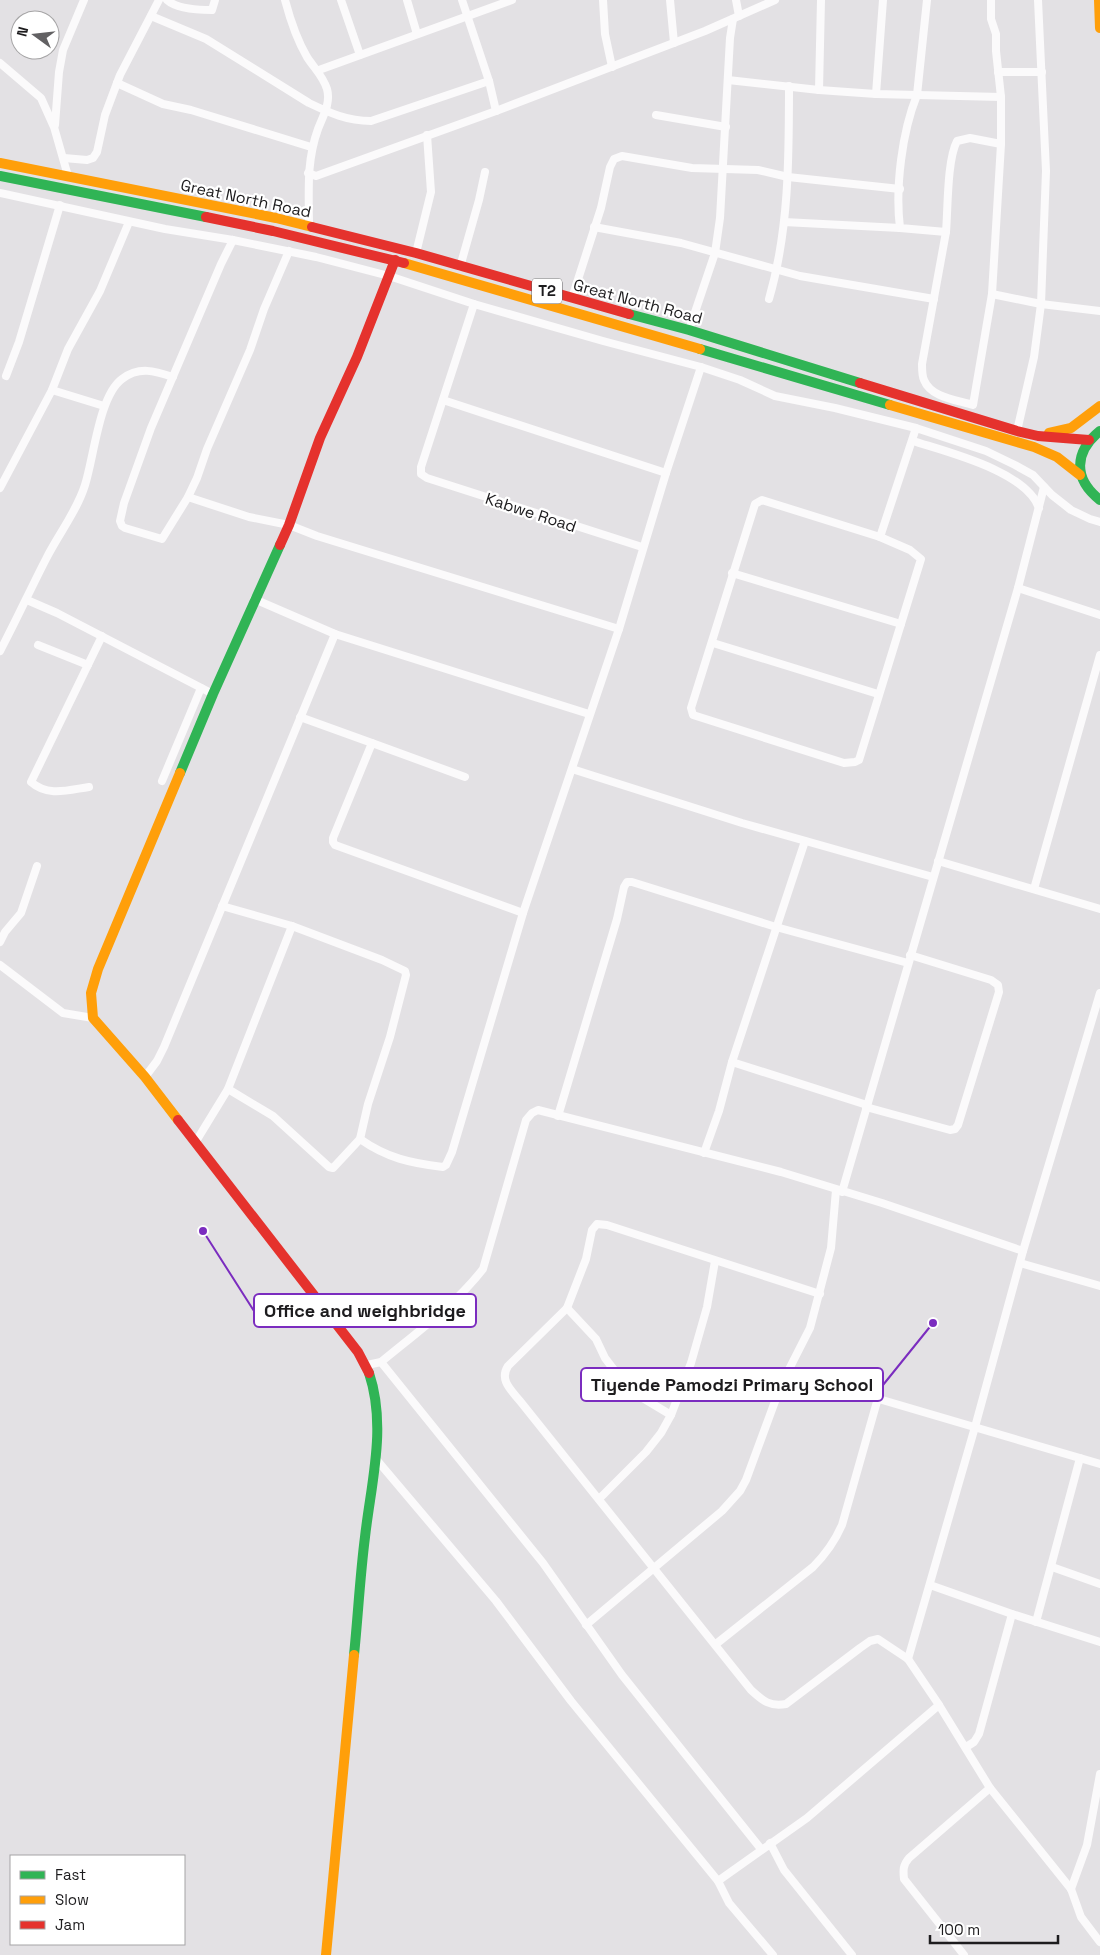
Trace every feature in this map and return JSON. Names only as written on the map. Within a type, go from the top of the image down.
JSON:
[{"type":"main road","points":[[1099,0],[1100,28]]},
{"type":"main road","name":"Great North Road","points":[[0,163],[309,227],[416,253],[460,267],[689,330],[1038,436],[1089,440]]},
{"type":"main road","name":"Great North Road","points":[[0,176],[273,230],[395,260],[1025,444],[1057,457],[1080,475]]},
{"type":"main road","points":[[326,1955],[364,1549],[376,1459],[377,1412],[372,1382],[367,1365],[145,1077],[93,1018],[90,1006],[91,987],[213,694],[254,599],[289,525],[320,438],[357,357],[395,260]]},
{"type":"main road","points":[[1038,436],[1070,428],[1098,410],[1100,406]]},
{"type":"main road","points":[[1080,475],[1081,454],[1089,440],[1100,431]]},
{"type":"main road","name":"T2","points":[[1080,475],[1088,490],[1100,500]]},
{"type":"street","points":[[54,127],[59,72],[64,50],[84,0]]},
{"type":"street","points":[[64,158],[86,160],[93,158],[97,152],[105,115],[117,83],[159,0]]},
{"type":"street","points":[[167,0],[174,5],[209,10],[212,10],[215,0]]},
{"type":"street","points":[[285,0],[294,29],[308,58],[319,70],[327,89],[328,102],[311,147],[308,173],[309,227]]},
{"type":"street","points":[[341,0],[360,55]]},
{"type":"street","points":[[408,0],[417,34]]},
{"type":"street","points":[[462,0],[474,30],[496,111]]},
{"type":"street","points":[[319,70],[512,0]]},
{"type":"street","points":[[603,0],[605,34],[612,67]]},
{"type":"street","points":[[670,0],[674,43]]},
{"type":"street","points":[[689,330],[716,253],[726,128],[730,38],[736,18],[736,0]]},
{"type":"street","points":[[308,173],[316,176],[496,111],[674,43],[775,0]]},
{"type":"street","points":[[819,90],[820,0]]},
{"type":"street","points":[[876,94],[882,0]]},
{"type":"street","points":[[900,228],[903,146],[917,94],[927,0]]},
{"type":"street","points":[[991,0],[991,19],[996,34],[1001,97],[1000,144],[992,294],[973,405],[942,396],[930,389],[924,381],[922,364],[946,232],[954,148],[958,141],[970,138],[1000,144]]},
{"type":"street","points":[[1017,430],[1034,357],[1040,304],[1046,171],[1038,0]]},
{"type":"street","points":[[151,16],[206,39],[276,84],[325,111],[354,121],[371,121],[489,81]]},
{"type":"street","points":[[0,63],[42,98],[54,127],[68,176]]},
{"type":"street","points":[[998,72],[1042,72]]},
{"type":"street","points":[[728,80],[876,94],[1001,97]]},
{"type":"street","points":[[117,83],[163,104],[191,110],[311,147]]},
{"type":"street","points":[[769,300],[777,270],[784,222],[788,177],[789,86]]},
{"type":"street","points":[[656,115],[726,128]]},
{"type":"street","points":[[416,253],[431,192],[427,135]]},
{"type":"street","points":[[572,298],[601,208],[610,168],[614,159],[622,156],[692,168],[758,170],[788,177],[900,189]]},
{"type":"street","points":[[460,267],[480,200],[485,172]]},
{"type":"street","points":[[0,194],[60,205],[129,222],[289,251],[389,276],[474,304],[603,342],[701,367],[740,380],[775,396],[835,408],[916,428],[986,451],[1033,475],[1071,510],[1100,522]]},
{"type":"street","points":[[6,376],[19,342],[60,205]]},
{"type":"street","points":[[0,488],[52,390],[68,349],[100,291],[129,222]]},
{"type":"street","points":[[784,222],[946,232]]},
{"type":"street","points":[[594,227],[680,243],[800,276],[934,299]]},
{"type":"street","points":[[233,240],[151,428],[124,503],[120,523],[125,528],[162,539],[188,497],[250,350],[264,309],[289,251]]},
{"type":"street","points":[[992,294],[1040,304],[1100,311]]},
{"type":"street","points":[[474,304],[443,400],[666,473]]},
{"type":"street","points":[[360,1139],[391,1157],[413,1163],[443,1167],[446,1165],[452,1152],[523,913],[619,629],[642,547],[701,367]]},
{"type":"street","points":[[0,652],[84,488],[104,406],[122,379],[133,373],[151,370],[173,376]]},
{"type":"street","points":[[52,390],[104,406]]},
{"type":"street","name":"Kabwe Road","points":[[443,400],[421,468],[422,474],[427,478],[642,547]]},
{"type":"street","points":[[880,537],[916,428]]},
{"type":"street","points":[[913,440],[995,470],[1023,487],[1039,508]]},
{"type":"street","points":[[586,1625],[722,1511],[740,1491],[746,1480],[787,1372],[810,1328],[831,1248],[839,1191],[866,1106],[1018,588],[1044,487]]},
{"type":"street","points":[[188,497],[249,517],[289,525],[317,536],[619,629]]},
{"type":"street","points":[[762,500],[880,537],[910,550],[921,559],[859,760],[844,764],[693,715],[691,708],[713,643],[732,573],[755,504],[762,500]]},
{"type":"street","points":[[732,573],[901,624]]},
{"type":"street","points":[[1018,588],[1100,615]]},
{"type":"street","points":[[254,599],[335,634],[589,714]]},
{"type":"street","points":[[27,600],[57,613],[213,694]]},
{"type":"street","points":[[145,1077],[157,1062],[164,1047],[335,634]]},
{"type":"street","points":[[89,787],[52,793],[31,782],[102,636]]},
{"type":"street","points":[[713,643],[878,694]]},
{"type":"street","points":[[38,645],[88,665]]},
{"type":"street","points":[[1034,889],[1100,655]]},
{"type":"street","points":[[162,781],[201,688]]},
{"type":"street","points":[[300,718],[465,778]]},
{"type":"street","points":[[372,743],[332,842],[523,913]]},
{"type":"street","points":[[172,757],[185,762]]},
{"type":"street","points":[[572,769],[805,841],[933,877]]},
{"type":"street","points":[[704,1153],[805,841]]},
{"type":"street","points":[[938,861],[1100,909]]},
{"type":"street","points":[[0,942],[5,932],[21,913],[37,866]]},
{"type":"street","points":[[558,1116],[627,882],[776,928],[991,980],[998,985],[999,992],[958,1125],[954,1129],[950,1130],[866,1106],[732,1062]]},
{"type":"street","points":[[222,906],[292,926],[382,960],[405,971],[406,975],[390,1037],[368,1104],[360,1139],[333,1168],[274,1116],[228,1089]]},
{"type":"street","points":[[195,1143],[228,1089],[292,926]]},
{"type":"street","points":[[0,965],[63,1013],[93,1018]]},
{"type":"street","points":[[908,1659],[975,1427],[1023,1251],[1100,993]]},
{"type":"street","points":[[367,1365],[381,1362],[454,1302],[471,1286],[483,1269],[526,1120],[532,1113],[538,1110],[781,1172],[882,1203],[1023,1251]]},
{"type":"street","points":[[820,1294],[607,1225],[597,1224],[592,1230],[586,1259],[567,1308],[508,1366],[504,1376],[506,1382],[751,1690],[765,1702],[776,1706],[786,1704],[870,1641],[878,1639],[908,1659],[966,1747],[990,1788],[1071,1889],[1082,1917],[1100,1942]]},
{"type":"street","points":[[599,1499],[646,1452],[661,1433],[671,1415],[691,1363],[707,1307],[715,1261]]},
{"type":"street","points":[[1020,1263],[1100,1286]]},
{"type":"street","points":[[567,1308],[596,1339],[604,1358],[618,1375],[641,1397],[671,1415]]},
{"type":"street","points":[[381,1362],[543,1563],[622,1675],[761,1849]]},
{"type":"street","points":[[787,1372],[1100,1464]]},
{"type":"street","points":[[716,1644],[813,1567],[824,1556],[836,1538],[842,1525],[878,1398]]},
{"type":"street","points":[[1036,1622],[1080,1458]]},
{"type":"street","points":[[376,1459],[496,1601],[571,1701],[718,1881],[729,1903],[773,1955]]},
{"type":"street","points":[[1052,1568],[1100,1584]]},
{"type":"street","points":[[930,1585],[1100,1642]]},
{"type":"street","points":[[966,1747],[974,1742],[979,1734],[1012,1614]]},
{"type":"street","points":[[718,1881],[807,1818],[939,1705]]},
{"type":"street","points":[[1071,1889],[1087,1845],[1100,1774]]},
{"type":"street","points":[[964,1955],[904,1879],[904,1863],[990,1788]]},
{"type":"street","points":[[770,1843],[784,1870],[852,1955]]},
{"type":"traffic: fast","points":[[0,176],[206,217]]},
{"type":"traffic: fast","points":[[629,314],[689,330],[860,383]]},
{"type":"traffic: fast","points":[[700,349],[890,405]]},
{"type":"traffic: fast","points":[[1100,431],[1085,448],[1080,466],[1085,483],[1100,500]]},
{"type":"traffic: fast","points":[[180,773],[213,694],[280,545]]},
{"type":"traffic: fast","points":[[354,1655],[363,1552],[376,1455],[377,1414],[369,1373]]},
{"type":"traffic: slow","points":[[1099,0],[1100,28]]},
{"type":"traffic: slow","points":[[0,163],[276,218],[312,227]]},
{"type":"traffic: slow","points":[[404,263],[700,349]]},
{"type":"traffic: slow","points":[[890,405],[1034,447],[1057,457],[1080,475]]},
{"type":"traffic: slow","points":[[1049,433],[1071,428],[1100,406]]},
{"type":"traffic: slow","points":[[178,1120],[145,1077],[93,1018],[91,993],[98,969],[180,773]]},
{"type":"traffic: slow","points":[[326,1955],[354,1655]]},
{"type":"traffic: jam","points":[[206,217],[273,231],[404,263]]},
{"type":"traffic: jam","points":[[312,227],[416,253],[629,314]]},
{"type":"traffic: jam","points":[[280,545],[320,438],[357,357],[395,260]]},
{"type":"traffic: jam","points":[[860,383],[1017,431],[1038,436],[1089,440]]},
{"type":"traffic: jam","points":[[178,1120],[358,1352],[369,1373]]},
{"type":"place","name":"Office and weighbridge","points":[[203,1231]]},
{"type":"place","name":"Tiyende Pamodzi Primary School","points":[[933,1323]]}]
